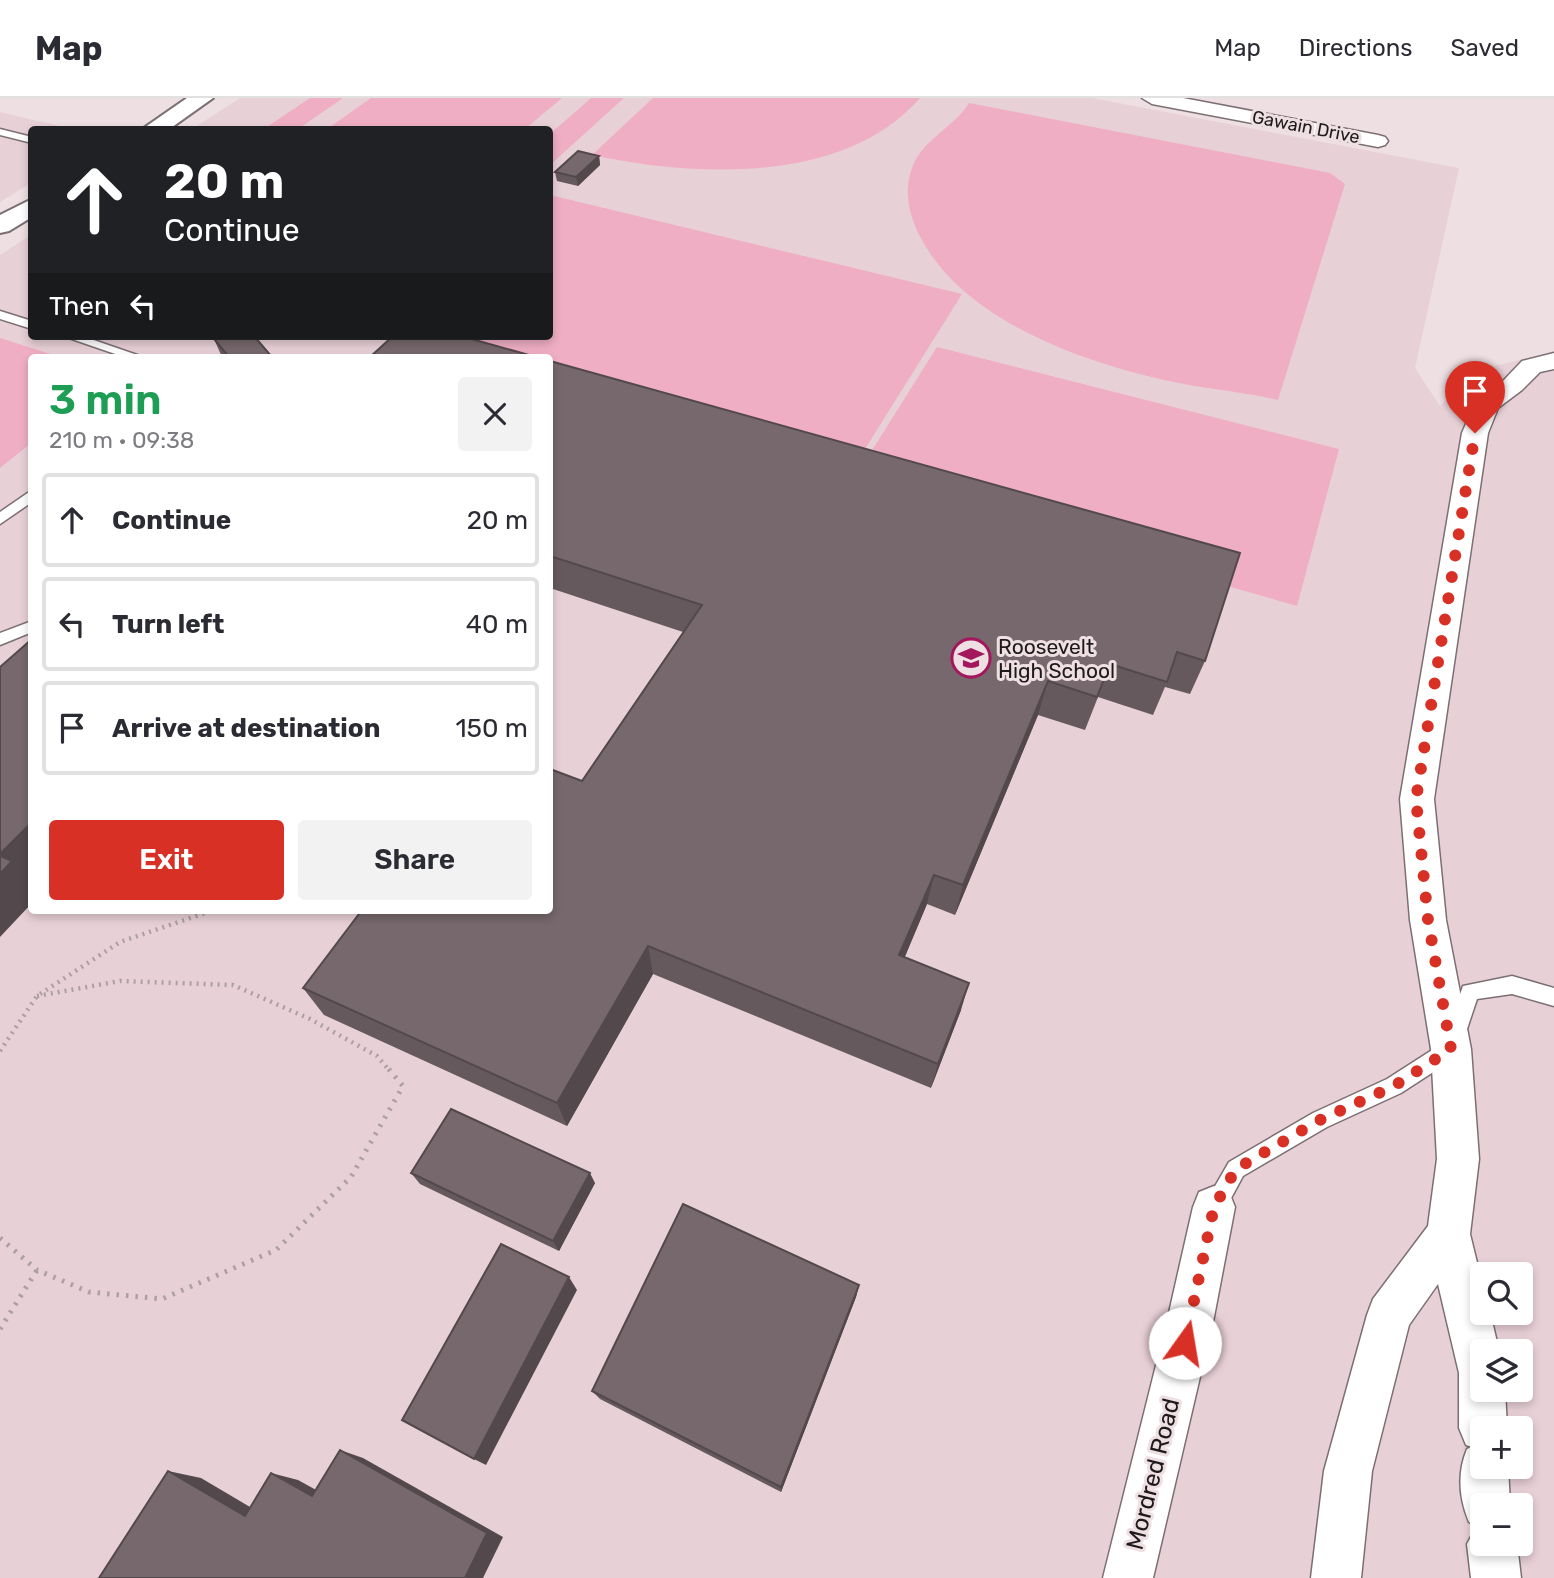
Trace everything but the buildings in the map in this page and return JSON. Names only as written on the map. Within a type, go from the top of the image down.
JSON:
[{"type":"street","points":[[158,126],[202,98]]},
{"type":"street","name":"Gawain Drive","points":[[1152,98],[1378,141]]},
{"type":"street","points":[[0,226],[28,208]]},
{"type":"street","points":[[1474,1339],[1448,1234],[1458,1159],[1451,1049],[1428,920],[1416,799],[1475,433],[1486,404],[1513,385],[1531,366],[1554,361]]},
{"type":"street","name":"Mordred Road","points":[[1128,1578],[1191,1317],[1214,1207]]},
{"type":"street","points":[[1336,1578],[1348,1471],[1389,1315],[1448,1234]]},
{"type":"street","points":[[1493,1556],[1496,1578]]},
{"type":"lane","points":[[0,132],[28,139]]},
{"type":"lane","points":[[0,315],[28,324]]},
{"type":"lane","points":[[82,340],[127,354]]},
{"type":"lane","points":[[0,519],[28,497]]},
{"type":"lane","points":[[0,639],[28,628]]},
{"type":"lane","points":[[1214,1207],[1236,1169],[1320,1120],[1394,1086],[1451,1049],[1470,992],[1512,985],[1554,997]]},
{"type":"path","points":[[0,1051],[37,996],[120,942],[202,914]]},
{"type":"path","points":[[0,1238],[37,1270],[89,1292],[162,1298],[276,1250],[351,1177],[403,1086],[377,1056],[310,1019],[233,985],[120,981],[37,996]]},
{"type":"path","points":[[0,1329],[37,1270]]},
{"type":"shaded area","name":"Roosevelt High School","points":[[240,98],[1092,98],[1459,168],[1415,368],[1440,406],[1459,386],[1486,368],[1554,352],[1554,1578],[0,1578],[0,255],[28,237],[28,340],[553,340],[553,126],[197,126]]},
{"type":"shaded area","points":[[310,98],[343,98],[302,126],[268,126]]},
{"type":"shaded area","points":[[371,98],[562,98],[529,126],[331,126]]},
{"type":"shaded area","points":[[591,98],[624,98],[553,162],[553,131]]},
{"type":"shaded area","points":[[653,98],[920,98],[888,126],[851,147],[810,160],[721,170],[676,168],[592,155]]},
{"type":"shaded area","points":[[969,103],[1330,173],[1345,184],[1278,400],[1189,385],[1078,355],[1040,339],[972,298],[945,272],[923,242],[915,226],[908,199],[909,180],[915,160],[929,142],[955,120]]},
{"type":"shaded area","points":[[0,112],[59,126],[28,126],[28,185],[0,202]]},
{"type":"shaded area","points":[[553,196],[962,294],[860,457],[553,371],[553,354],[491,354],[441,340],[553,340]]},
{"type":"shaded area","points":[[0,338],[51,354],[28,354],[28,445],[0,468]]},
{"type":"shaded area","points":[[937,347],[1339,449],[1297,606],[854,479]]},
{"type":"place","name":"Roosevelt High School","points":[[971,658]]},
{"type":"route","points":[[1185,1343],[1214,1207],[1236,1169],[1320,1120],[1394,1086],[1451,1049],[1428,920],[1416,799],[1475,433]]}]
